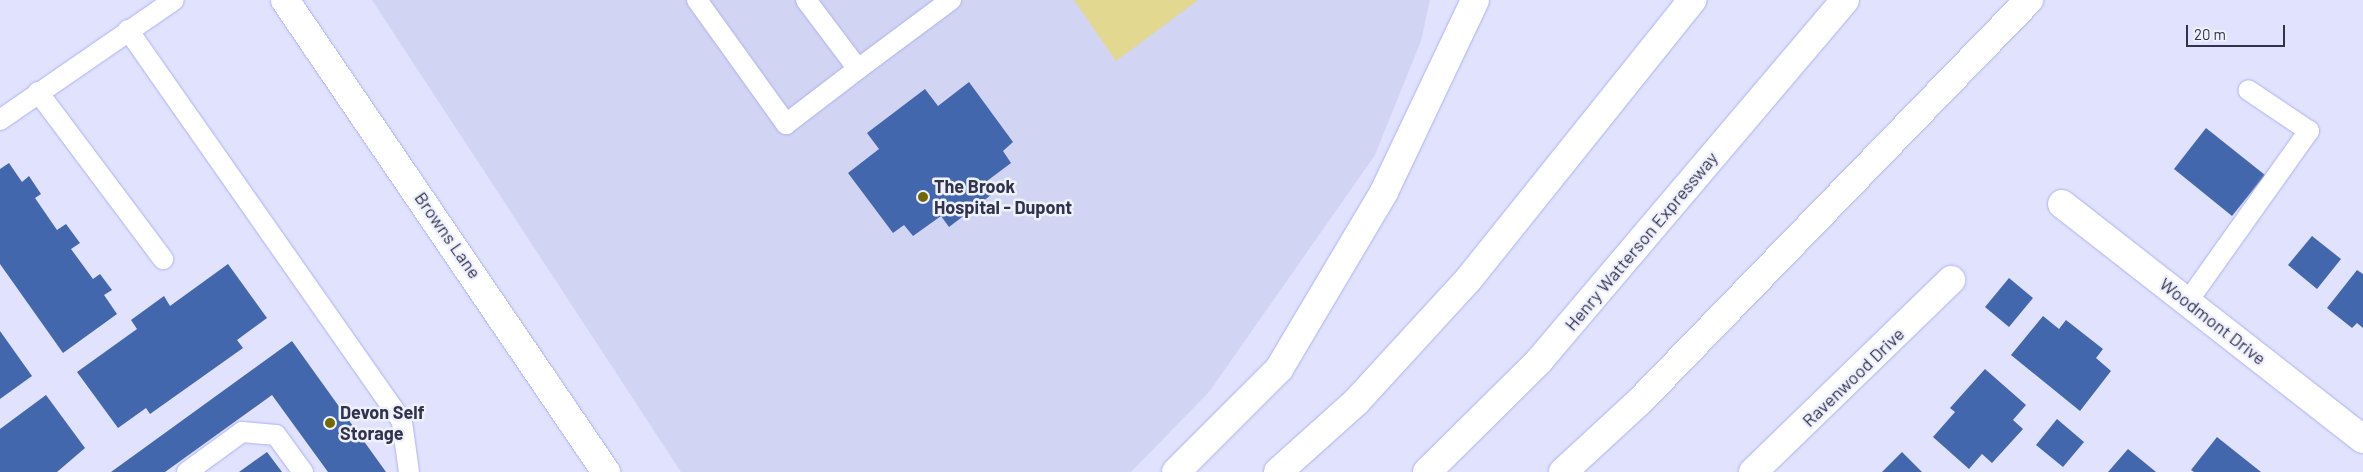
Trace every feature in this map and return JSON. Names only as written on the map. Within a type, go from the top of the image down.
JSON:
[{"type":"main road","name":"Browns Lane","points":[[285,0],[606,472]]},
{"type":"main road","points":[[1176,472],[1279,369],[1384,192],[1475,0]]},
{"type":"main road","points":[[1468,280],[1668,0]]},
{"type":"main road","points":[[1278,472],[1357,401],[1468,280],[1692,0]]},
{"type":"main road","name":"Henry Watterson Expressway","points":[[1427,472],[1539,361],[1844,0]]},
{"type":"main road","points":[[1563,472],[1640,401],[2029,0]]},
{"type":"main road","name":"Woodmont Drive","points":[[2062,204],[2363,440]]},
{"type":"main road","name":"Ravenwood Drive","points":[[1753,472],[1951,280]]},
{"type":"lane","points":[[0,120],[174,0]]},
{"type":"lane","points":[[697,0],[786,124],[951,0]]},
{"type":"lane","points":[[806,0],[858,69]]},
{"type":"lane","points":[[128,30],[402,422],[409,472]]},
{"type":"lane","points":[[2188,301],[2308,131],[2248,90]]},
{"type":"lane","points":[[38,92],[163,259]]},
{"type":"lane","points":[[199,469],[242,432],[276,436],[303,472]]},
{"type":"shaded area","name":"The Brook Hospital - Dupont","points":[[372,0],[1430,0],[1421,41],[1375,155],[1209,392],[1131,472],[681,472]]},
{"type":"shaded area","points":[[1074,0],[1198,0],[1116,61]]},
{"type":"building","points":[[969,82],[1013,142],[1003,151],[1011,163],[983,184],[991,195],[949,227],[941,216],[913,236],[904,225],[893,233],[848,173],[879,149],[867,133],[925,89],[938,106]]},
{"type":"building","points":[[2206,128],[2265,175],[2232,216],[2174,169]]},
{"type":"building","points":[[9,163],[22,182],[29,176],[41,194],[35,198],[57,230],[66,224],[80,243],[71,249],[93,279],[100,274],[112,290],[104,295],[117,314],[63,353],[0,264],[0,169]]},
{"type":"building","points":[[2312,236],[2341,259],[2317,289],[2288,265]]},
{"type":"building","points":[[228,264],[267,318],[237,340],[243,348],[150,414],[146,408],[118,428],[77,372],[137,329],[131,320],[164,296],[170,306]]},
{"type":"building","points":[[2357,270],[2363,274],[2363,328],[2357,323],[2352,328],[2327,308]]},
{"type":"building","points":[[2009,278],[2033,298],[2009,327],[1985,307]]},
{"type":"building","points":[[2043,316],[2059,329],[2066,320],[2103,349],[2096,358],[2111,371],[2080,411],[2011,355]]},
{"type":"building","points":[[0,331],[32,376],[0,399]]},
{"type":"building","points":[[292,341],[386,472],[328,472],[272,395],[165,472],[111,472]]},
{"type":"building","points":[[1985,369],[2026,405],[2013,420],[2023,429],[1992,463],[1982,454],[1969,469],[1933,437],[1955,412],[1950,408]]},
{"type":"building","points":[[46,395],[85,448],[57,472],[0,472],[0,429]]},
{"type":"building","points":[[2057,419],[2084,442],[2063,467],[2036,445]]},
{"type":"building","points":[[2217,437],[2261,472],[2194,472],[2191,470]]},
{"type":"building","points":[[2128,449],[2156,472],[2108,472]]},
{"type":"building","points":[[267,452],[282,472],[239,472]]},
{"type":"building","points":[[1902,452],[1922,472],[1882,472]]},
{"type":"place","name":"The Brook Hospital - Dupont","points":[[923,197]]},
{"type":"place","name":"Devon Self Storage","points":[[330,423]]}]
